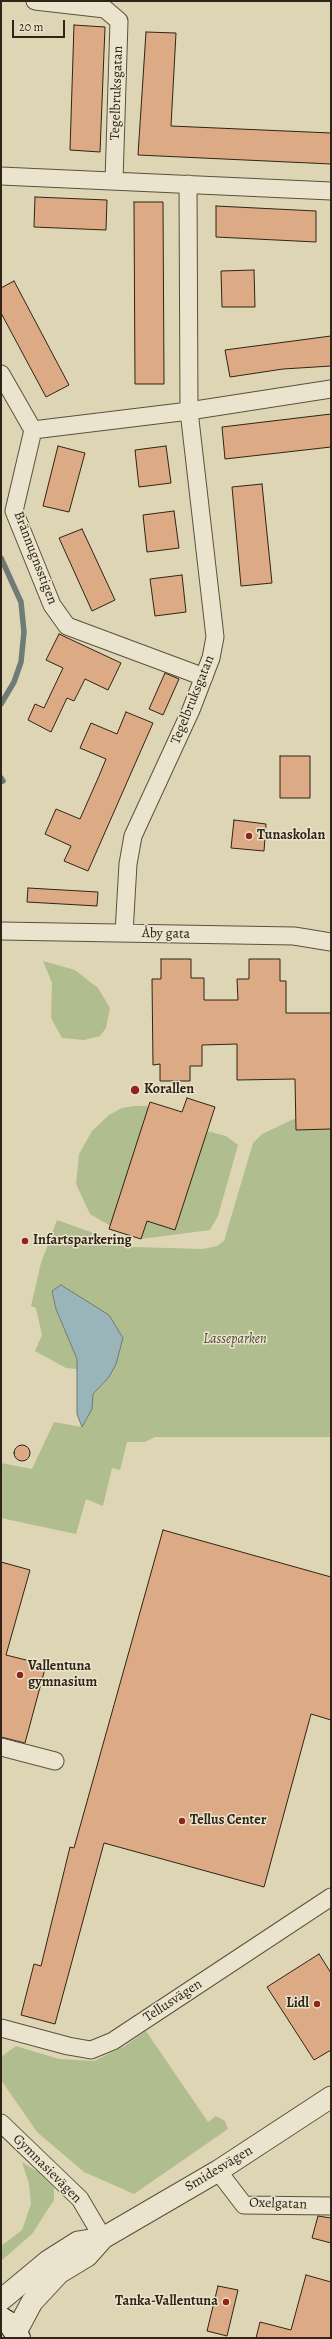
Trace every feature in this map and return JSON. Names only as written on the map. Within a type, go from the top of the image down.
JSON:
[{"type":"street","name":"Tegelbruksgatan","points":[[34,1],[105,9],[119,21],[114,181]]},
{"type":"street","points":[[1,176],[331,191]]},
{"type":"street","name":"Tegelbruksgatan","points":[[124,933],[128,864],[133,836],[204,677],[215,637],[189,411],[188,184]]},
{"type":"street","points":[[1,374],[33,430],[189,411],[331,390]]},
{"type":"street","name":"Brännugnsstigen","points":[[33,430],[14,511],[52,605],[67,626],[204,677]]},
{"type":"street","name":"Åby gata","points":[[1,931],[294,936],[331,942]]},
{"type":"street","points":[[1,1747],[55,1761]]},
{"type":"street","name":"Tellusvägen","points":[[1,2028],[68,2046],[91,2050],[113,2041],[331,1897]]},
{"type":"street","name":"Smidesvägen","points":[[12,2329],[32,2302],[59,2273],[87,2256],[103,2238],[218,2171],[331,2097]]},
{"type":"street","name":"Gymnasievägen","points":[[1,2123],[80,2199],[103,2238]]},
{"type":"street","name":"Oxelgatan","points":[[218,2171],[244,2205],[331,2206]]},
{"type":"street","name":"Smidesvägen","points":[[1,2300],[48,2261],[78,2242],[103,2238]]},
{"type":"green space","points":[[43,961],[75,970],[98,988],[110,1008],[106,1028],[100,1036],[84,1040],[62,1038],[51,1018],[52,983]]},
{"type":"green space","points":[[146,1106],[154,1109],[116,1229],[90,1214],[76,1184],[79,1154],[92,1131],[109,1115],[122,1108]]},
{"type":"green space","name":"Lasseparken","points":[[296,1118],[296,1130],[331,1129],[331,1437],[155,1437],[145,1442],[127,1442],[120,1470],[112,1468],[103,1506],[86,1499],[76,1534],[1,1518],[1,1463],[32,1469],[54,1422],[82,1427],[92,1409],[93,1394],[109,1377],[61,1285],[52,1292],[56,1309],[77,1359],[77,1369],[66,1368],[35,1351],[42,1335],[36,1308],[31,1306],[41,1263],[57,1220],[133,1247],[203,1249],[217,1246],[224,1241],[253,1143],[262,1134]]},
{"type":"green space","points":[[207,1131],[226,1136],[238,1145],[218,1216],[210,1230],[141,1239],[147,1221],[175,1230]]},
{"type":"green space","points":[[146,2031],[208,2122],[216,2116],[225,2121],[228,2129],[134,2194],[84,2172],[37,2132],[1,2080],[1,2057],[16,2046],[59,2059],[94,2061],[125,2046]]},
{"type":"green space","points":[[22,2162],[38,2172],[54,2188],[54,2200],[32,2234],[1,2261],[1,2246],[22,2230],[31,2204],[29,2184]]},
{"type":"water","points":[[61,1285],[109,1315],[123,1338],[116,1364],[109,1377],[93,1394],[92,1409],[82,1427],[77,1414],[77,1359],[56,1309],[52,1291]]},
{"type":"building","points":[[74,25],[105,27],[100,152],[70,150]]},
{"type":"building","points":[[146,32],[176,33],[171,126],[331,133],[331,164],[138,155]]},
{"type":"building","points":[[35,197],[107,200],[106,230],[34,227]]},
{"type":"building","points":[[134,202],[163,202],[164,384],[135,384]]},
{"type":"building","points":[[216,206],[316,211],[316,242],[216,237]]},
{"type":"building","points":[[254,270],[255,307],[222,307],[221,271]]},
{"type":"building","points":[[14,281],[69,385],[46,397],[1,313],[1,288]]},
{"type":"building","points":[[331,336],[331,366],[283,369],[230,377],[225,350]]},
{"type":"building","points":[[331,414],[331,447],[225,459],[222,427]]},
{"type":"building","points":[[58,446],[85,453],[69,512],[43,506]]},
{"type":"building","points":[[166,446],[171,483],[139,487],[135,450]]},
{"type":"building","points":[[262,484],[272,583],[241,586],[232,487]]},
{"type":"building","points":[[174,511],[179,548],[147,552],[143,515]]},
{"type":"building","points":[[82,529],[115,600],[92,611],[59,538]]},
{"type":"building","points":[[182,575],[186,612],[155,616],[150,579]]},
{"type":"building","points":[[59,634],[121,663],[108,690],[85,679],[74,701],[67,698],[51,732],[28,720],[35,704],[44,708],[63,668],[46,660]]},
{"type":"building","points":[[165,673],[179,679],[163,715],[149,709]]},
{"type":"building","points":[[126,712],[153,723],[88,871],[64,861],[71,846],[45,834],[56,809],[80,819],[99,776],[106,759],[80,748],[91,723],[117,734]]},
{"type":"building","points":[[280,756],[310,756],[310,798],[280,798]]},
{"type":"building","name":"Tunaskolan","points":[[234,820],[266,824],[264,851],[231,848]]},
{"type":"building","points":[[28,888],[98,892],[97,906],[27,902]]},
{"type":"building","points":[[161,959],[191,959],[191,978],[204,978],[204,1000],[238,1000],[237,979],[249,979],[249,959],[280,959],[280,981],[286,981],[286,1013],[331,1013],[331,1129],[296,1130],[295,1079],[237,1080],[237,1044],[202,1045],[202,1066],[190,1066],[190,1081],[160,1081],[160,1064],[153,1065],[152,979],[161,979]]},
{"type":"building","points":[[187,1098],[215,1107],[175,1230],[147,1221],[141,1239],[109,1229],[150,1102],[182,1112]]},
{"type":"building","points":[[19,1445],[25,1445],[30,1450],[28,1459],[25,1461],[19,1461],[14,1456],[14,1450]]},
{"type":"building","points":[[163,1530],[331,1577],[331,1720],[311,1714],[264,1887],[104,1843],[55,2024],[21,2015],[34,1964],[41,1966],[70,1847],[74,1848]]},
{"type":"building","points":[[1,1562],[30,1570],[6,1655],[46,1665],[25,1743],[1,1737]]},
{"type":"building","points":[[319,1954],[331,1973],[331,2050],[314,2060],[267,1987]]},
{"type":"building","points":[[318,2216],[331,2218],[331,2243],[312,2238]]},
{"type":"building","points":[[306,2275],[331,2282],[331,2338],[256,2338],[260,2322],[291,2330]]},
{"type":"building","points":[[218,2286],[238,2290],[227,2336],[207,2331]]},
{"type":"waterway","points":[[1,558],[21,602],[24,632],[21,662],[14,682],[1,704]]},
{"type":"place","name":"Tunaskolan","points":[[249,836]]},
{"type":"place","name":"Korallen","points":[[135,1090]]},
{"type":"place","name":"Infartsparkering","points":[[25,1241]]},
{"type":"place","name":"Vallentuna gymnasium","points":[[20,1675]]},
{"type":"place","name":"Tellus Center","points":[[182,1821]]},
{"type":"place","name":"Lidl","points":[[317,2004]]},
{"type":"place","name":"Tanka-Vallentuna","points":[[226,2302]]}]
